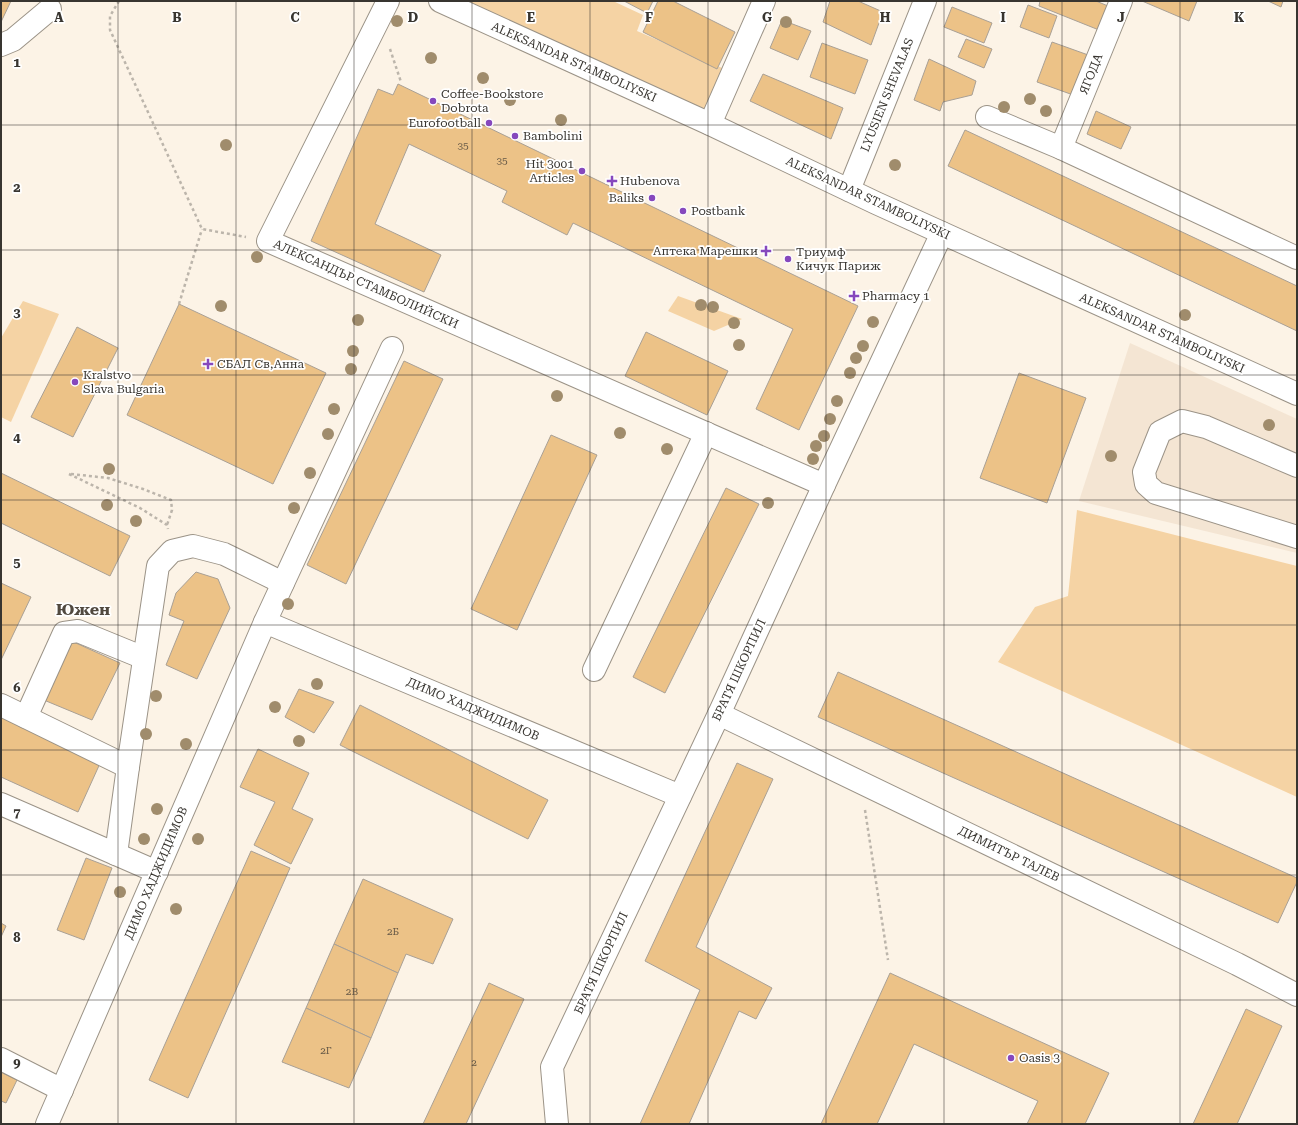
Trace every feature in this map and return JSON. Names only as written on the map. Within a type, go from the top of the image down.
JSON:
[{"type":"street","name":"АЛЕКСАНДЪР СТАМБОЛИЙСКИ","points":[[388,1],[268,241],[706,433]]},
{"type":"street","name":"ALEKSANDAR STAMBOLIYSKI","points":[[440,1],[710,124],[942,233],[1297,394]]},
{"type":"street","points":[[710,124],[764,1]]},
{"type":"street","name":"LYUSIEN SHEVALAS","points":[[849,190],[925,1]]},
{"type":"street","name":"ЯГОДА","points":[[1062,148],[1121,1]]},
{"type":"street","points":[[1,45],[13,40],[50,9]]},
{"type":"street","points":[[987,117],[1062,148],[1297,258]]},
{"type":"street","name":"БРАТЯ ШКОРПИЛ","points":[[557,1124],[552,1067],[719,714],[942,233]]},
{"type":"street","name":"ДИМО ХАДЖИДИМОВ","points":[[47,1124],[265,622],[392,348]]},
{"type":"street","points":[[1297,466],[1206,427],[1182,421],[1160,432],[1144,472],[1146,484],[1156,493],[1297,537]]},
{"type":"street","points":[[594,670],[706,433],[824,485]]},
{"type":"street","points":[[116,854],[158,566],[172,551],[193,546],[224,554],[283,582]]},
{"type":"street","name":"ДИМО ХАДЖИДИМОВ","points":[[265,622],[680,796]]},
{"type":"street","points":[[26,717],[64,633],[78,631],[144,658]]},
{"type":"street","points":[[1,705],[128,767]]},
{"type":"street","name":"ДИМИТЪР ТАЛЕВ","points":[[719,714],[1230,961],[1297,995]]},
{"type":"street","points":[[1,804],[157,872]]},
{"type":"street","points":[[1,1059],[62,1090]]},
{"type":"path","points":[[118,1],[110,16],[110,30],[202,229],[179,304]]},
{"type":"path","points":[[202,229],[268,241]]},
{"type":"path","points":[[167,525],[140,508],[69,474],[108,478],[171,500],[172,510],[167,525],[172,551]]},
{"type":"path","points":[[861,783],[888,960]]},
{"type":"shaded area","points":[[461,1],[613,1],[643,15],[637,31],[729,71],[710,116]]},
{"type":"shaded area","points":[[678,296],[742,319],[714,331],[668,311]]},
{"type":"shaded area","points":[[23,301],[59,314],[11,422],[1,417],[1,338]]},
{"type":"shaded area","points":[[1130,343],[1297,419],[1297,553],[1079,501]]},
{"type":"shaded area","points":[[1077,510],[1297,566],[1297,797],[998,662],[1035,607],[1068,596]]},
{"type":"building","points":[[1,1],[11,1],[1,22]]},
{"type":"building","points":[[624,1],[653,1],[647,13]]},
{"type":"building","points":[[658,1],[673,1],[735,32],[717,69],[643,32]]},
{"type":"building","points":[[830,1],[858,1],[883,12],[871,45],[823,22]]},
{"type":"building","points":[[1040,1],[1096,1],[1108,6],[1099,30],[1039,6]]},
{"type":"building","points":[[1142,1],[1197,1],[1189,21]]},
{"type":"building","points":[[1268,1],[1283,1],[1281,7]]},
{"type":"building","points":[[1028,5],[1057,16],[1049,38],[1020,27]]},
{"type":"building","points":[[952,7],[992,23],[984,43],[944,27]]},
{"type":"building","points":[[782,20],[811,31],[798,60],[770,48]]},
{"type":"building","points":[[966,39],[992,49],[984,68],[958,57]]},
{"type":"building","points":[[1052,42],[1091,56],[1076,96],[1037,82]]},
{"type":"building","points":[[822,43],[868,60],[855,94],[810,77]]},
{"type":"building","points":[[929,59],[976,81],[972,95],[943,102],[940,111],[914,100]]},
{"type":"building","points":[[763,74],[843,108],[831,139],[750,101]]},
{"type":"building","points":[[398,84],[858,306],[799,430],[756,409],[793,329],[573,223],[567,235],[502,202],[507,191],[409,144],[375,224],[441,255],[424,292],[311,241],[378,89],[393,95]]},
{"type":"building","points":[[1096,111],[1131,127],[1121,149],[1087,134]]},
{"type":"building","points":[[965,130],[1297,286],[1297,331],[948,166]]},
{"type":"building","points":[[179,304],[326,373],[273,484],[127,415]]},
{"type":"building","name":"Kralstvo Slava Bulgaria","points":[[77,327],[118,348],[73,437],[31,417]]},
{"type":"building","points":[[646,332],[728,371],[707,415],[625,376]]},
{"type":"building","points":[[404,361],[443,379],[346,584],[307,565]]},
{"type":"building","points":[[1019,373],[1086,398],[1047,503],[980,478]]},
{"type":"building","points":[[551,435],[597,455],[517,630],[471,609]]},
{"type":"building","points":[[1,473],[130,536],[110,576],[1,523]]},
{"type":"building","points":[[726,488],[759,504],[665,693],[633,677]]},
{"type":"building","points":[[196,572],[218,579],[230,608],[197,679],[166,665],[184,621],[169,615],[176,593]]},
{"type":"building","points":[[1,583],[31,597],[1,660]]},
{"type":"building","points":[[67,639],[120,663],[92,720],[39,698]]},
{"type":"building","points":[[838,672],[1297,878],[1297,882],[1278,923],[818,717]]},
{"type":"building","points":[[299,689],[334,702],[314,733],[285,717]]},
{"type":"building","points":[[360,705],[548,800],[528,839],[340,745]]},
{"type":"building","points":[[1,714],[102,759],[78,812],[1,777]]},
{"type":"building","points":[[258,749],[309,773],[292,809],[313,819],[291,864],[254,845],[275,802],[240,787]]},
{"type":"building","points":[[737,763],[773,779],[696,947],[772,988],[756,1019],[739,1011],[689,1124],[640,1124],[700,990],[645,961]]},
{"type":"building","points":[[251,851],[290,868],[188,1098],[149,1080]]},
{"type":"building","points":[[86,858],[112,868],[84,940],[57,930]]},
{"type":"building","points":[[363,879],[453,919],[433,964],[406,954],[398,973],[334,944]]},
{"type":"building","points":[[1,923],[6,926],[1,937]]},
{"type":"building","points":[[334,944],[398,973],[371,1038],[306,1008]]},
{"type":"building","name":"Oasis 3","points":[[890,973],[1109,1073],[1085,1124],[1027,1124],[1038,1101],[914,1044],[877,1124],[821,1124]]},
{"type":"building","points":[[489,983],[524,999],[466,1124],[423,1124]]},
{"type":"building","points":[[306,1008],[371,1038],[349,1088],[282,1062]]},
{"type":"building","points":[[1246,1009],[1282,1026],[1237,1124],[1193,1124]]},
{"type":"building","points":[[1,1072],[17,1080],[6,1103],[1,1101]]},
{"type":"place","name":"Coffee-Bookstore Dobrota","points":[[433,101]]},
{"type":"place","name":"Eurofootball","points":[[489,123]]},
{"type":"place","name":"Bambolini","points":[[515,136]]},
{"type":"place","name":"Hit 3001 Articles","points":[[582,171]]},
{"type":"place","name":"Hubenova","points":[[612,181]]},
{"type":"place","name":"Baliks","points":[[652,198]]},
{"type":"place","name":"Postbank","points":[[683,211]]},
{"type":"place","name":"Аптека Марешки","points":[[766,251]]},
{"type":"place","name":"Триумф Кичук Париж","points":[[788,259]]},
{"type":"place","name":"Pharmacy 1","points":[[854,296]]},
{"type":"place","name":"СБАЛ Св,Анна","points":[[208,364]]},
{"type":"place","name":"Kralstvo Slava Bulgaria","points":[[75,382]]},
{"type":"place","name":"Oasis 3","points":[[1011,1058]]},
{"type":"district","name":"Южен","points":[[83,609]]}]
